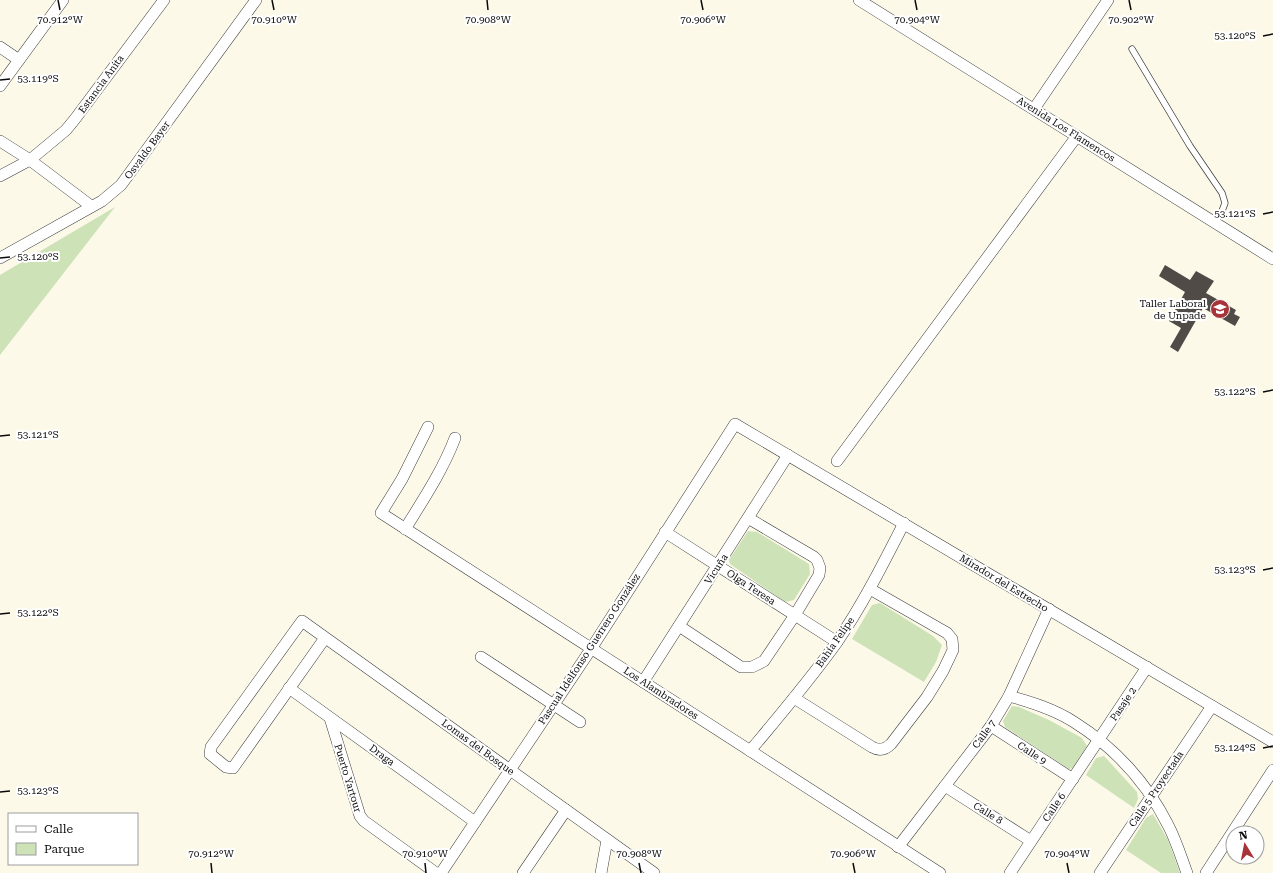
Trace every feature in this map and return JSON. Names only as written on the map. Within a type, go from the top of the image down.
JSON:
[{"type":"street","points":[[0,86],[63,0]]},
{"type":"street","name":"Estancia Anita","points":[[0,176],[30,160],[66,130],[164,0]]},
{"type":"street","name":"Osvaldo Bayer","points":[[0,258],[107,197],[121,185],[256,0]]},
{"type":"street","name":"Avenida Los Flamencos","points":[[859,0],[1273,259]]},
{"type":"street","points":[[1034,109],[1108,0]]},
{"type":"street","points":[[0,47],[19,60]]},
{"type":"street","points":[[837,462],[1077,136]]},
{"type":"street","points":[[0,141],[30,160],[91,206]]},
{"type":"street","name":"Mirador del Estrecho","points":[[735,424],[1273,742]]},
{"type":"street","name":"Pascual Idelfonso Guerrero González","points":[[441,873],[590,649],[735,424]]},
{"type":"street","name":"Los Alambradores","points":[[428,427],[408,468],[381,514],[940,873]]},
{"type":"street","points":[[405,530],[432,485],[450,451],[455,438]]},
{"type":"street","name":"Vicuña","points":[[643,682],[788,455]]},
{"type":"street","points":[[679,626],[741,667],[752,667],[764,661],[795,616],[819,575],[819,564],[814,557],[748,518]]},
{"type":"street","name":"Bahía Felipe","points":[[750,751],[794,698],[837,642],[870,589],[904,523]]},
{"type":"street","name":"Olga Teresa","points":[[665,532],[837,642]]},
{"type":"street","points":[[794,698],[876,749],[884,749],[891,744],[927,697],[943,671],[953,650],[952,639],[947,633],[870,589]]},
{"type":"street","name":"Calle 7","points":[[898,847],[991,726],[1009,696],[1049,609]]},
{"type":"street","name":"Lomas del Bosque","points":[[290,688],[234,768],[226,767],[210,754],[211,747],[302,621],[654,873]]},
{"type":"street","points":[[290,688],[325,638]]},
{"type":"street","points":[[480,657],[580,722]]},
{"type":"street","name":"Pasaje 2","points":[[1099,740],[1147,668]]},
{"type":"street","name":"Draga","points":[[290,688],[476,822]]},
{"type":"street","points":[[1009,696],[1031,702],[1074,722],[1099,740],[1120,758],[1151,796],[1169,826],[1182,856],[1187,873]]},
{"type":"street","name":"Calle 5 Proyectada","points":[[1100,873],[1212,706]]},
{"type":"street","name":"Puerto Yartour","points":[[330,718],[359,814],[362,819],[436,873]]},
{"type":"street","name":"Calle 9","points":[[991,726],[1073,779]]},
{"type":"street","name":"Calle 6","points":[[1010,873],[1099,740]]},
{"type":"street","points":[[1206,873],[1273,770]]},
{"type":"street","name":"Calle 8","points":[[945,786],[1031,841]]},
{"type":"street","points":[[523,873],[566,810]]},
{"type":"street","points":[[602,873],[607,840]]},
{"type":"street","points":[[636,873],[638,861]]},
{"type":"lane","points":[[1132,49],[1190,146],[1222,193],[1225,203],[1215,222]]},
{"type":"green space","points":[[115,207],[0,355],[0,275]]},
{"type":"green space","points":[[748,531],[757,532],[809,564],[810,574],[794,600],[785,602],[730,564],[729,560]]},
{"type":"green space","points":[[880,603],[933,636],[942,645],[936,662],[924,682],[852,639],[872,605]]},
{"type":"green space","points":[[1012,706],[1019,707],[1049,720],[1082,738],[1087,746],[1073,768],[1069,769],[1005,727],[1003,721]]},
{"type":"green space","points":[[1104,756],[1137,792],[1138,799],[1134,808],[1086,775],[1096,758]]},
{"type":"green space","points":[[1153,814],[1168,840],[1180,873],[1161,873],[1126,850],[1146,818]]},
{"type":"building","name":"Taller Laboral de Unpade","points":[[1165,265],[1190,280],[1196,271],[1214,281],[1206,293],[1236,310],[1234,314],[1240,317],[1235,326],[1203,308],[1178,352],[1170,347],[1181,328],[1169,321],[1185,292],[1159,276]]},
{"type":"place","name":"Taller Laboral de Unpade","points":[[1220,309]]}]
